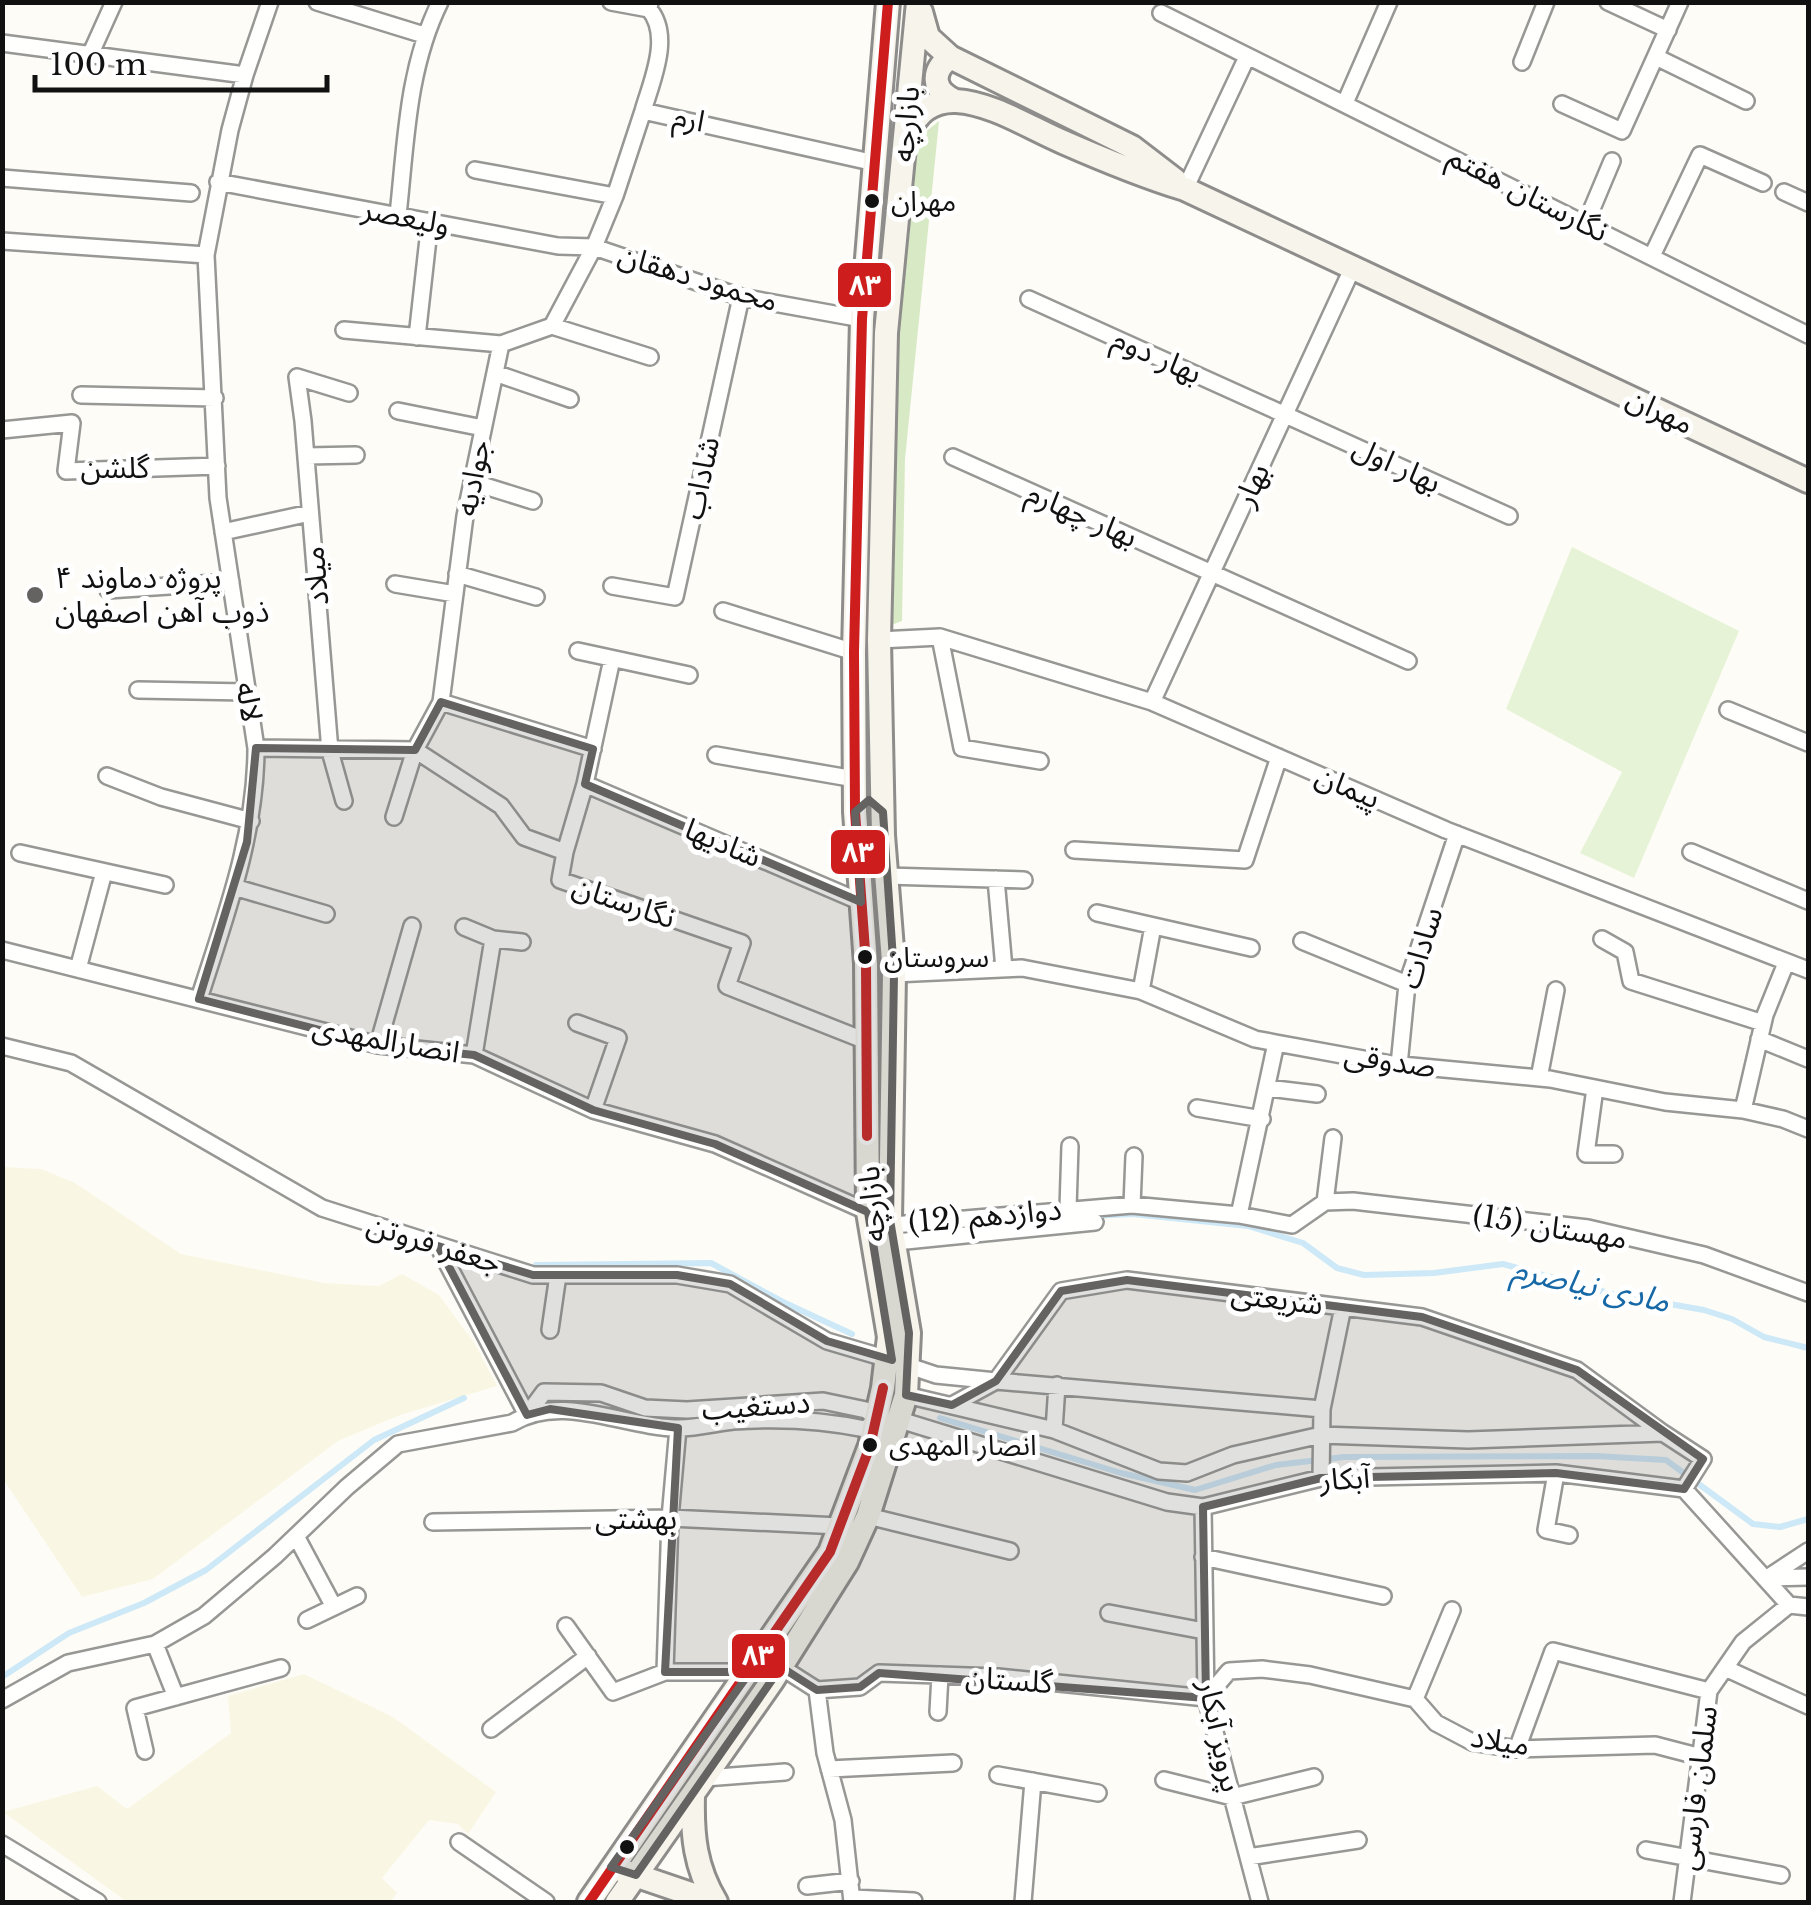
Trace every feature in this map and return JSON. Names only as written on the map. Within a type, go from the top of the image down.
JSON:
[{"type":"main road","name":"بازارچه","points":[[589,1902],[830,1552],[889,1419],[906,1395],[889,1337],[868,1212],[866,964],[855,812],[854,652],[862,319],[888,2]]},
{"type":"main road","name":"بازارچه","points":[[617,1902],[781,1667],[847,1562],[868,1516],[898,1362],[909,1333],[892,1233],[894,974],[882,812],[879,640],[886,333],[918,2]]},
{"type":"main road","name":"مهران","points":[[918,2],[928,37],[950,56],[1132,147],[1185,189]]},
{"type":"main road","points":[[950,56],[938,66],[935,81],[941,94],[955,101]]},
{"type":"main road","name":"مهران","points":[[955,101],[986,108],[1127,170],[1185,189],[1808,482]]},
{"type":"main road","points":[[904,144],[915,118],[930,105],[955,101]]},
{"type":"main road","points":[[855,774],[872,778],[881,767]]},
{"type":"main road","points":[[855,812],[860,803],[869,800],[882,812]]},
{"type":"main road","points":[[699,1786],[692,1832],[704,1883],[715,1902]]},
{"type":"main road","points":[[612,1867],[715,1902]]},
{"type":"main road","points":[[636,1902],[642,1891],[659,1884]]},
{"type":"street","points":[[91,53],[114,2]]},
{"type":"street","points":[[218,182],[245,75],[270,2]]},
{"type":"street","points":[[317,2],[424,35]]},
{"type":"street","points":[[398,214],[414,71],[424,35],[440,2]]},
{"type":"street","points":[[611,2],[650,6],[657,18],[657,60],[643,110]]},
{"type":"street","points":[[1346,103],[1389,2]]},
{"type":"street","points":[[1522,62],[1546,2]]},
{"type":"street","points":[[1608,2],[1668,30]]},
{"type":"street","points":[[1562,104],[1622,131],[1680,2]]},
{"type":"street","name":"نگارستان هفتم","points":[[1160,13],[1808,335]]},
{"type":"street","points":[[2,43],[245,75]]},
{"type":"street","points":[[1185,189],[1246,57]]},
{"type":"street","points":[[1656,57],[1746,101]]},
{"type":"street","name":"ارم","points":[[594,247],[643,110],[875,164]]},
{"type":"street","points":[[1652,256],[1700,156],[1762,183]]},
{"type":"street","points":[[1586,223],[1612,161]]},
{"type":"street","points":[[475,170],[615,196]]},
{"type":"street","points":[[2,178],[191,193]]},
{"type":"street","name":"ولیعصر","points":[[218,182],[558,246],[594,247]]},
{"type":"street","name":"لاله","points":[[199,1000],[234,887],[256,789],[256,748],[223,532],[217,466],[206,255],[218,182]]},
{"type":"street","points":[[1784,192],[1808,203]]},
{"type":"street","points":[[417,337],[430,221]]},
{"type":"street","points":[[2,241],[206,255]]},
{"type":"street","points":[[552,326],[594,247]]},
{"type":"street","name":"محمود دهقان","points":[[594,247],[741,297],[862,319]]},
{"type":"street","name":"بهار","points":[[1152,702],[1353,267]]},
{"type":"street","name":"شاداب","points":[[612,586],[675,597],[741,297]]},
{"type":"street","name":"بهار دوم","points":[[1029,299],[1285,414]]},
{"type":"street","points":[[344,330],[501,344],[552,326],[650,358]]},
{"type":"street","name":"جوادیه","points":[[394,817],[415,750],[441,702],[472,482],[501,344]]},
{"type":"street","points":[[495,373],[570,400]]},
{"type":"street","name":"میلاد","points":[[344,801],[330,751],[297,376],[349,392]]},
{"type":"street","points":[[81,395],[215,398]]},
{"type":"street","points":[[398,411],[483,428]]},
{"type":"street","name":"بهار اول","points":[[1285,414],[1509,516]]},
{"type":"street","name":"گلشن","points":[[2,430],[72,423],[66,471],[217,466]]},
{"type":"street","points":[[306,456],[356,455]]},
{"type":"street","name":"بهار چهارم","points":[[953,457],[1408,661]]},
{"type":"street","points":[[472,482],[533,501]]},
{"type":"street","points":[[223,532],[310,513]]},
{"type":"street","points":[[458,574],[536,597]]},
{"type":"street","points":[[108,590],[230,582]]},
{"type":"street","points":[[395,584],[455,594]]},
{"type":"street","points":[[723,611],[854,652]]},
{"type":"street","points":[[940,637],[962,748],[1040,760]]},
{"type":"street","name":"پیمان","points":[[879,640],[940,637],[1152,702],[1457,834],[1808,970]]},
{"type":"street","points":[[578,652],[689,675]]},
{"type":"street","points":[[564,852],[585,784],[612,659]]},
{"type":"street","points":[[138,690],[247,692]]},
{"type":"street","points":[[441,702],[593,749]]},
{"type":"street","points":[[1728,710],[1808,743]]},
{"type":"street","points":[[256,748],[415,750]]},
{"type":"street","name":"نگارستان","points":[[415,750],[500,806],[524,837],[564,852],[560,880],[742,943],[727,986],[866,1041]]},
{"type":"street","points":[[716,755],[855,774]]},
{"type":"street","points":[[1074,850],[1245,860],[1279,757]]},
{"type":"street","points":[[108,776],[161,796],[251,821]]},
{"type":"street","name":"شادیها","points":[[585,784],[861,902]]},
{"type":"street","name":"سادات","points":[[1398,1065],[1407,984],[1457,834]]},
{"type":"street","points":[[1691,852],[1808,900]]},
{"type":"street","points":[[20,853],[165,886]]},
{"type":"street","points":[[78,968],[104,872]]},
{"type":"street","points":[[886,876],[1024,880]]},
{"type":"street","points":[[996,880],[1004,969]]},
{"type":"street","points":[[234,887],[326,914]]},
{"type":"street","points":[[1097,912],[1251,948]]},
{"type":"street","points":[[378,1045],[412,926]]},
{"type":"street","points":[[1140,991],[1152,926]]},
{"type":"street","points":[[464,927],[493,939],[522,942]]},
{"type":"street","points":[[1602,938],[1625,952],[1631,982],[1761,1031],[1808,1059]]},
{"type":"street","points":[[474,1055],[493,939]]},
{"type":"street","points":[[1302,941],[1407,984]]},
{"type":"street","name":"انصارالمهدی","points":[[2,950],[378,1045],[474,1055],[592,1110],[715,1144],[868,1212]]},
{"type":"street","points":[[1743,1110],[1761,1031],[1786,963]]},
{"type":"street","name":"صدوقی","points":[[894,974],[1022,968],[1140,991],[1254,1039],[1398,1065],[1539,1078],[1665,1102],[1743,1110],[1808,1129]]},
{"type":"street","points":[[1539,1078],[1556,990]]},
{"type":"street","points":[[577,1023],[618,1038],[592,1110]]},
{"type":"street","points":[[1239,1215],[1276,1043]]},
{"type":"street","name":"جعفر فروتن","points":[[2,1046],[71,1062],[322,1208],[533,1274],[677,1275],[730,1284],[827,1341],[898,1362]]},
{"type":"street","points":[[1268,1088],[1317,1094]]},
{"type":"street","points":[[1595,1088],[1586,1154],[1614,1154]]},
{"type":"street","points":[[1197,1108],[1262,1119]]},
{"type":"street","points":[[1326,1202],[1333,1138]]},
{"type":"street","points":[[1068,1208],[1070,1146]]},
{"type":"street","points":[[1132,1205],[1134,1156]]},
{"type":"street","name":"مهستان (15)","points":[[1326,1202],[1353,1201],[1588,1228],[1704,1255],[1808,1293]]},
{"type":"street","name":"دوازدهم (12)","points":[[1095,1222],[942,1240],[896,1242],[892,1233],[893,1225],[1132,1205],[1239,1215],[1292,1225],[1326,1202]]},
{"type":"street","points":[[438,1246],[527,1415]]},
{"type":"street","points":[[550,1330],[558,1275]]},
{"type":"street","name":"شریعتی","points":[[996,1381],[1061,1291],[1127,1280],[1422,1317],[1578,1370],[1664,1434]]},
{"type":"street","points":[[1321,1478],[1322,1409],[1343,1307]]},
{"type":"street","points":[[898,1362],[936,1375],[1322,1409]]},
{"type":"street","points":[[952,1405],[996,1381]]},
{"type":"street","points":[[1054,1430],[1057,1385]]},
{"type":"street","name":"دستغیب","points":[[527,1415],[544,1392],[582,1392],[601,1393],[646,1408],[687,1410],[823,1401],[889,1419]]},
{"type":"street","name":"آبکار","points":[[906,1395],[1054,1430],[1158,1470],[1188,1473],[1232,1455],[1321,1435],[1468,1440],[1664,1434]]},
{"type":"street","name":"دستغیب","points":[[2,1700],[68,1663],[155,1644],[204,1616],[398,1444],[512,1424],[550,1409],[678,1428],[736,1421],[824,1421],[865,1429],[889,1419]]},
{"type":"street","name":"آبکار","points":[[889,1419],[1167,1502],[1203,1507],[1321,1478],[1556,1473],[1684,1489]]},
{"type":"street","points":[[665,1672],[670,1518],[678,1428]]},
{"type":"street","points":[[1664,1434],[1702,1459],[1684,1489],[1790,1605],[1808,1608]]},
{"type":"street","points":[[1556,1473],[1546,1530],[1570,1536]]},
{"type":"street","name":"پرویز آبکار","points":[[1203,1507],[1206,1698],[1260,1902]]},
{"type":"street","points":[[868,1516],[1010,1551]]},
{"type":"street","name":"بهشتی","points":[[434,1522],[670,1518],[839,1526]]},
{"type":"street","points":[[296,1536],[334,1607]]},
{"type":"street","points":[[1767,1578],[1808,1552]]},
{"type":"street","points":[[1203,1557],[1384,1596]]},
{"type":"street","points":[[1767,1578],[1808,1577]]},
{"type":"street","points":[[307,1620],[357,1596]]},
{"type":"street","name":"سلمان فارسی","points":[[1682,1902],[1709,1691],[1743,1642],[1790,1605]]},
{"type":"street","points":[[1415,1699],[1452,1610]]},
{"type":"street","points":[[1110,1613],[1204,1630]]},
{"type":"street","points":[[566,1626],[613,1692],[665,1672],[750,1672]]},
{"type":"street","points":[[155,1644],[176,1697]]},
{"type":"street","points":[[1517,1749],[1553,1651],[1709,1691]]},
{"type":"street","points":[[491,1730],[588,1656]]},
{"type":"street","points":[[781,1667],[817,1690],[829,1769],[842,1820],[852,1900],[914,1901]]},
{"type":"street","points":[[145,1751],[134,1708],[281,1668]]},
{"type":"street","points":[[1725,1668],[1808,1706]]},
{"type":"street","name":"میلاد","points":[[1206,1698],[1229,1671],[1262,1669],[1310,1674],[1415,1699],[1436,1723],[1472,1742],[1517,1749],[1656,1746],[1701,1757]]},
{"type":"street","name":"گلستان","points":[[817,1690],[860,1687],[879,1673],[998,1677],[1206,1698]]},
{"type":"street","points":[[938,1712],[940,1675]]},
{"type":"street","points":[[829,1769],[953,1763]]},
{"type":"street","points":[[699,1786],[785,1772]]},
{"type":"street","points":[[998,1775],[1098,1793]]},
{"type":"street","points":[[1164,1780],[1232,1797],[1314,1776]]},
{"type":"street","points":[[1024,1902],[1033,1781]]},
{"type":"street","points":[[1248,1857],[1358,1840]]},
{"type":"street","points":[[459,1842],[546,1902]]},
{"type":"street","points":[[2,1844],[98,1902]]},
{"type":"street","points":[[1646,1850],[1780,1875]]},
{"type":"street","points":[[807,1886],[852,1881]]},
{"type":"highlighted area","points":[[441,702],[593,749],[585,784],[861,902],[855,812],[869,800],[883,812],[894,974],[890,1220],[909,1333],[906,1395],[952,1405],[996,1381],[1061,1291],[1127,1280],[1422,1317],[1577,1370],[1703,1459],[1684,1489],[1556,1473],[1321,1478],[1203,1507],[1206,1698],[879,1673],[860,1687],[817,1690],[781,1667],[636,1875],[611,1867],[750,1672],[665,1672],[678,1428],[550,1409],[527,1415],[438,1246],[533,1275],[677,1275],[730,1284],[827,1341],[892,1360],[868,1212],[715,1144],[593,1110],[474,1055],[378,1045],[199,999],[247,842],[256,748],[415,750]]},
{"type":"shaded area","points":[[3,1167],[41,1169],[75,1183],[181,1254],[324,1283],[379,1286],[402,1274],[439,1295],[475,1344],[497,1386],[400,1415],[338,1441],[153,1579],[82,1597],[3,1479]]},
{"type":"shaded area","points":[[304,1674],[393,1717],[496,1792],[468,1834],[458,1824],[429,1820],[382,1878],[397,1893],[390,1902],[127,1902],[3,1812],[97,1786],[127,1809],[231,1733],[228,1696]]},
{"type":"green space","points":[[939,121],[905,459],[902,621],[883,628],[886,394],[913,142]]},
{"type":"green space","points":[[1572,547],[1739,631],[1634,878],[1580,853],[1622,772],[1506,709]]},
{"type":"waterway","name":"مادی نیاصرم","points":[[1091,1216],[1133,1214],[1248,1226],[1303,1243],[1337,1268],[1364,1275],[1434,1273],[1503,1264],[1612,1294],[1704,1310],[1732,1319],[1764,1337],[1808,1348]]},
{"type":"waterway","name":"مادی نیاصرم","points":[[900,1233],[929,1232]]},
{"type":"waterway","points":[[536,1265],[711,1263],[852,1334]]},
{"type":"waterway","points":[[2,1677],[69,1633],[144,1603],[206,1570],[374,1440],[464,1398]]},
{"type":"waterway","points":[[940,1418],[1121,1473],[1195,1490],[1276,1465],[1344,1457],[1596,1456],[1666,1460],[1753,1524],[1780,1527],[1808,1519]]},
{"type":"transit line","name":"۸۳","points":[[867,1136],[866,964],[855,812],[854,652],[862,319],[888,2]]},
{"type":"transit line","name":"۸۳","points":[[589,1902],[830,1552],[870,1446],[883,1388]]},
{"type":"place","name":"مهران","points":[[872,201]]},
{"type":"place","name":"پروژه دماوند ۴ ذوب آهن اصفهان","points":[[35,595]]},
{"type":"place","name":"سروستان","points":[[865,957]]},
{"type":"place","name":"انصار المهدی","points":[[870,1445]]}]
